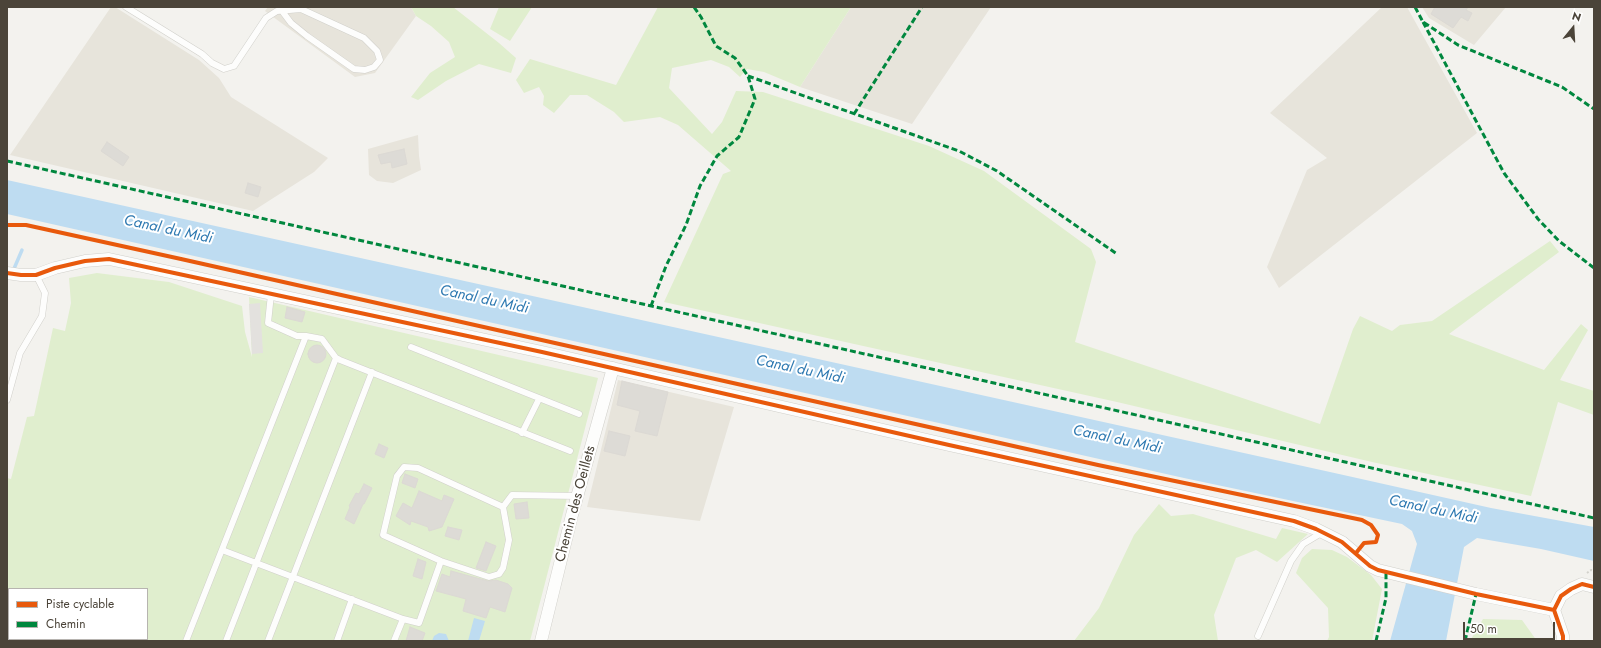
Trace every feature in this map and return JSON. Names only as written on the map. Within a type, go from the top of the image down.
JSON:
[{"type":"street","points":[[7,273],[36,275],[55,268],[84,261],[110,259],[613,368],[942,443],[1274,516],[1299,523],[1342,542],[1370,566],[1378,570],[1468,592],[1554,610]]},
{"type":"street","name":"Chemin des Oeillets","points":[[541,641],[578,496],[613,368]]},
{"type":"street","points":[[1563,641],[1563,636],[1554,610],[1561,596],[1582,584],[1594,587]]},
{"type":"lane","points":[[126,7],[202,54],[212,63],[224,69],[234,66],[266,18],[277,11],[301,9],[364,38],[377,51],[380,60],[374,67],[365,70],[354,69],[306,36],[291,23],[282,11]]},
{"type":"lane","points":[[7,400],[20,353],[42,316],[45,293],[36,275]]},
{"type":"lane","points":[[270,294],[268,323],[297,336],[322,339],[336,358],[570,451]]},
{"type":"lane","points":[[186,641],[306,336]]},
{"type":"lane","points":[[411,347],[538,399],[579,414]]},
{"type":"lane","points":[[226,641],[336,358]]},
{"type":"lane","points":[[268,641],[372,372]]},
{"type":"lane","points":[[522,433],[538,399]]},
{"type":"lane","points":[[503,507],[418,468],[404,467],[397,476],[383,535],[441,561],[489,577],[499,574],[503,568],[509,540],[503,507],[512,495],[578,496]]},
{"type":"lane","points":[[1258,636],[1291,561],[1303,544],[1322,532]]},
{"type":"lane","points":[[222,550],[419,624],[441,561]]},
{"type":"lane","points":[[337,641],[352,599]]},
{"type":"lane","points":[[394,641],[403,619]]},
{"type":"shaded area","points":[[111,7],[115,7],[199,60],[219,78],[231,97],[328,158],[314,172],[253,211],[10,155]]},
{"type":"shaded area","points":[[268,7],[411,7],[416,16],[375,73],[355,77],[265,11]]},
{"type":"shaded area","points":[[851,7],[991,7],[912,124],[800,87]]},
{"type":"shaded area","points":[[1382,7],[1407,7],[1477,133],[1279,288],[1267,267],[1307,170],[1327,158],[1270,113]]},
{"type":"shaded area","points":[[1422,7],[1506,7],[1474,45],[1429,18]]},
{"type":"shaded area","points":[[418,135],[421,170],[393,183],[377,181],[369,175],[368,149]]},
{"type":"shaded area","points":[[260,303],[263,353],[252,354],[249,304]]},
{"type":"shaded area","points":[[618,380],[734,407],[700,521],[587,507]]},
{"type":"green space","points":[[411,7],[453,7],[516,58],[511,73],[479,64],[446,81],[418,100],[411,97],[430,73],[455,57],[449,42],[431,26],[416,16]]},
{"type":"green space","points":[[499,7],[532,7],[510,41],[490,29]]},
{"type":"green space","points":[[658,7],[851,7],[800,87],[764,72],[747,69],[740,77],[729,67],[711,60],[672,68],[669,88],[712,134],[722,122],[736,91],[763,92],[929,146],[984,171],[1091,249],[1096,262],[1075,342],[1320,424],[1353,329],[1360,316],[1392,331],[1400,325],[1432,321],[1550,241],[1559,252],[1449,334],[1544,370],[1581,324],[1588,330],[1560,380],[1594,391],[1594,415],[1558,402],[1531,496],[1372,462],[1117,402],[664,302],[723,174],[731,171],[678,125],[660,117],[624,122],[614,112],[587,95],[570,95],[554,113],[543,105],[544,96],[539,87],[524,93],[516,80],[530,59],[616,85]]},
{"type":"green space","points":[[97,273],[169,282],[242,306],[245,332],[252,357],[249,297],[598,378],[530,641],[7,641],[7,478],[11,479],[27,417],[34,416],[53,328],[65,331],[71,303],[69,278]]},
{"type":"green space","points":[[1159,504],[1171,516],[1193,514],[1276,539],[1282,528],[1308,534],[1277,562],[1256,550],[1236,558],[1214,615],[1218,641],[1074,641],[1099,608],[1134,535]]},
{"type":"green space","points":[[1312,549],[1332,550],[1347,557],[1371,575],[1382,589],[1372,641],[1327,641],[1329,637],[1328,608],[1296,573],[1302,558]]},
{"type":"green space","points":[[1483,619],[1522,620],[1537,641],[1470,641]]},
{"type":"water","name":"Canal du Midi","points":[[7,180],[1491,508],[1594,527],[1594,561],[1541,549],[1477,538],[1464,547],[1446,641],[1390,641],[1417,544],[1412,531],[1402,524],[1184,478],[7,214]]},
{"type":"water","points":[[474,618],[485,621],[479,641],[468,641]]},
{"type":"water","points":[[439,633],[446,634],[449,641],[432,641],[434,636]]},
{"type":"building","points":[[1435,7],[1468,7],[1466,10],[1472,13],[1468,21],[1461,17],[1453,28],[1431,14]]},
{"type":"building","points":[[107,142],[129,157],[123,166],[101,151]]},
{"type":"building","points":[[404,149],[407,164],[392,168],[391,162],[381,164],[378,155]]},
{"type":"building","points":[[248,183],[261,187],[258,197],[245,193]]},
{"type":"building","points":[[287,307],[305,312],[302,322],[285,318]]},
{"type":"building","points":[[313,345],[321,345],[326,350],[324,361],[321,363],[313,363],[308,358],[308,350]]},
{"type":"building","points":[[622,381],[668,392],[657,436],[635,431],[640,411],[617,405]]},
{"type":"building","points":[[609,431],[630,436],[625,456],[604,451]]},
{"type":"building","points":[[379,444],[388,448],[384,458],[375,454]]},
{"type":"building","points":[[405,474],[418,479],[415,488],[402,483]]},
{"type":"building","points":[[364,484],[372,488],[354,524],[345,519],[350,507],[349,506],[356,493],[359,494]]},
{"type":"building","points":[[419,491],[442,501],[444,495],[454,499],[442,527],[429,531],[428,527],[411,521],[410,525],[396,516],[403,503],[412,508]]},
{"type":"building","points":[[527,502],[529,518],[516,519],[514,504]]},
{"type":"building","points":[[448,527],[462,530],[459,540],[445,536]]},
{"type":"building","points":[[486,542],[496,546],[486,571],[476,568]]},
{"type":"building","points":[[418,559],[426,562],[422,579],[413,576]]},
{"type":"building","points":[[451,571],[488,581],[496,580],[508,584],[512,588],[505,612],[490,607],[486,618],[463,611],[466,599],[436,591],[442,574],[450,577]]},
{"type":"building","points":[[410,627],[425,633],[422,641],[406,641]]},
{"type":"waterway","points":[[13,271],[22,250]]},
{"type":"marked path","points":[[651,306],[666,266],[686,225],[700,186],[717,156],[739,137],[755,99],[748,76],[735,58],[716,46],[694,7]]},
{"type":"marked path","points":[[854,114],[922,7]]},
{"type":"marked path","points":[[1415,7],[1423,22],[1458,45],[1562,87],[1594,109]]},
{"type":"marked path","points":[[1423,22],[1504,173],[1538,219],[1559,241],[1594,268]]},
{"type":"marked path","points":[[748,76],[959,151],[997,171],[1117,254]]},
{"type":"marked path","points":[[7,161],[1594,518]]},
{"type":"marked path","points":[[1376,641],[1386,598],[1386,573]]},
{"type":"marked path","points":[[1465,641],[1476,594]]},
{"type":"cycle path","points":[[7,225],[26,225],[1098,465],[1362,520],[1371,525],[1378,535],[1376,542],[1364,543],[1356,553]]},
{"type":"cycle path","points":[[7,273],[36,275],[55,268],[85,261],[109,259],[542,352],[949,445],[1294,521],[1316,529],[1342,542],[1370,566],[1378,570],[1476,594],[1554,610]]},
{"type":"cycle path","points":[[1563,641],[1563,636],[1554,610],[1561,596],[1582,584],[1594,587]]}]
